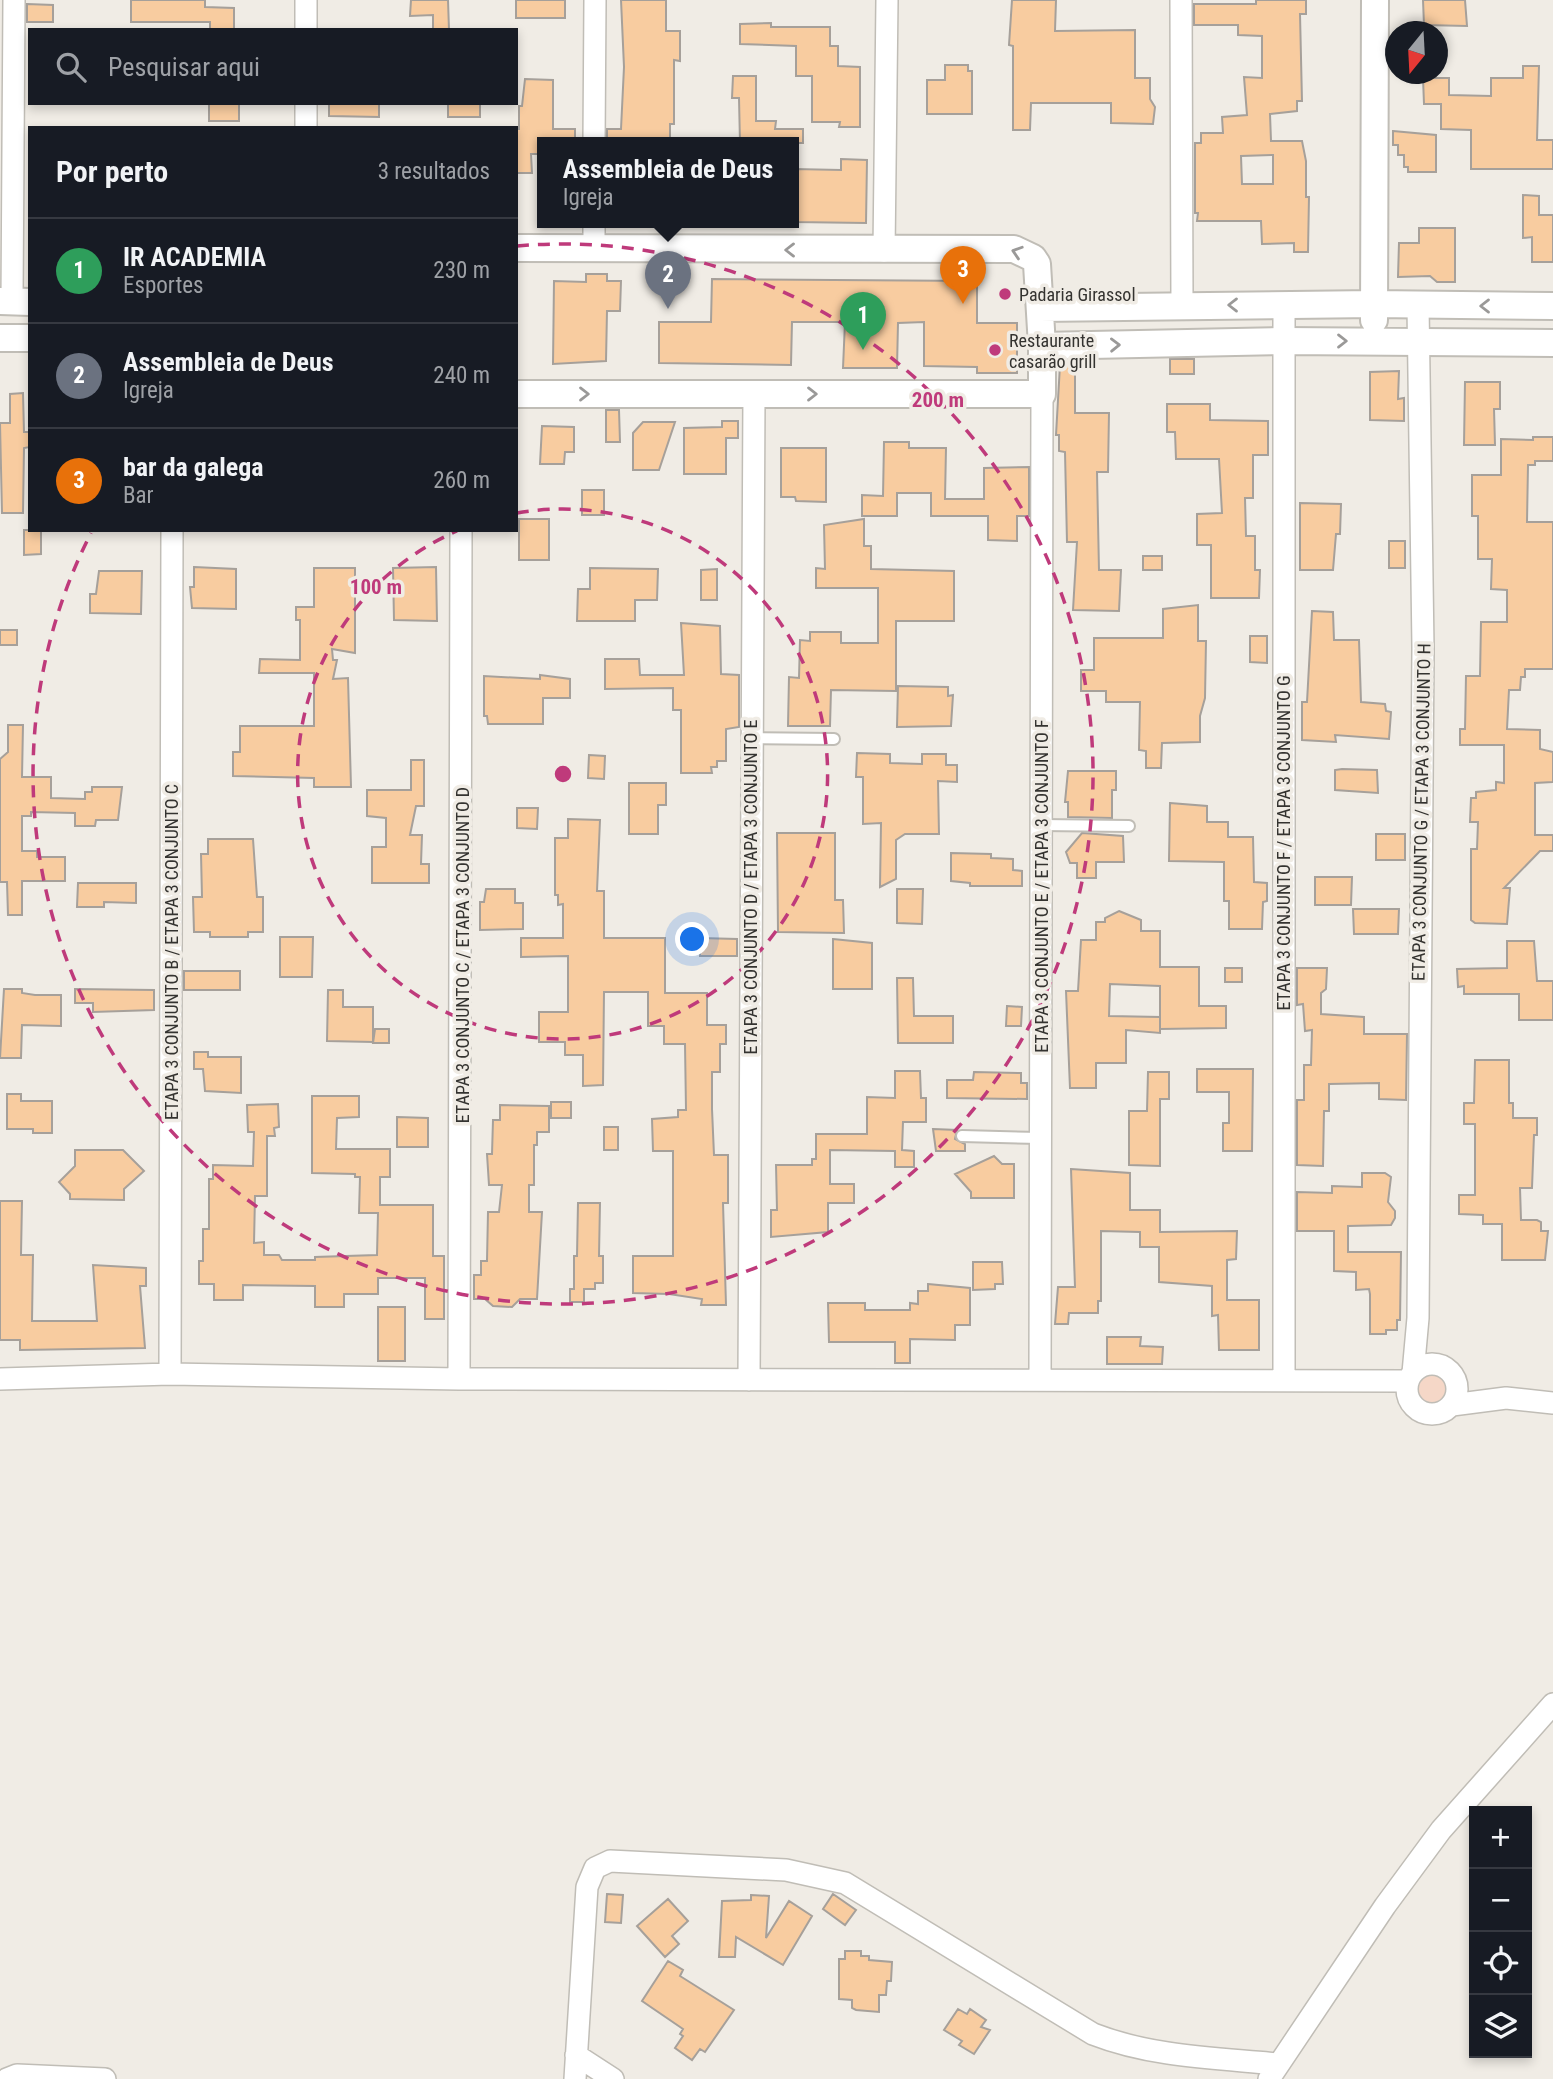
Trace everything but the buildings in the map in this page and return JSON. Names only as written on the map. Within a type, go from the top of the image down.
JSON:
[{"type":"street","points":[[14,0],[14,301]]},
{"type":"street","points":[[306,0],[306,28]]},
{"type":"street","points":[[594,137],[595,0]]},
{"type":"street","points":[[884,251],[887,0]]},
{"type":"street","points":[[1181,0],[1182,306]]},
{"type":"street","points":[[1374,341],[1375,0]]},
{"type":"street","points":[[306,105],[306,126]]},
{"type":"street","points":[[518,248],[594,236],[884,251],[1014,249],[1033,258],[1037,264],[1042,346],[1042,394],[518,394]]},
{"type":"street","points":[[1040,308],[1374,304],[1553,306]]},
{"type":"street","name":"ETAPA 3 CONJUNTO F / ETAPA 3 CONJUNTO G","points":[[1284,305],[1284,1381]]},
{"type":"street","name":"ETAPA 3 CONJUNTO G / ETAPA 3 CONJUNTO H","points":[[1410,1377],[1418,1318],[1423,648],[1418,306]]},
{"type":"street","points":[[0,338],[28,338]]},
{"type":"street","points":[[1042,346],[1283,341],[1553,343]]},
{"type":"street","name":"ETAPA 3 CONJUNTO D / ETAPA 3 CONJUNTO E","points":[[749,1380],[754,394]]},
{"type":"street","name":"ETAPA 3 CONJUNTO E / ETAPA 3 CONJUNTO F","points":[[1040,1378],[1042,394]]},
{"type":"street","name":"ETAPA 3 CONJUNTO B / ETAPA 3 CONJUNTO C","points":[[170,1374],[172,532]]},
{"type":"street","name":"ETAPA 3 CONJUNTO C / ETAPA 3 CONJUNTO D","points":[[459,1379],[463,795],[461,532]]},
{"type":"street","points":[[1418,1318],[1448,1371],[1458,1387],[1452,1405],[1445,1412],[1425,1413],[1410,1401],[1410,1377],[1420,1366],[1448,1371],[1506,1398]]},
{"type":"street","points":[[0,1378],[170,1374],[459,1379],[1040,1378],[1284,1381],[1410,1377]]},
{"type":"street","points":[[1452,1405],[1506,1398],[1553,1403]]},
{"type":"street","points":[[575,2079],[587,1887],[595,1868],[610,1861],[786,1870],[845,1883],[1094,2034],[1124,2046],[1273,2072],[1441,1830],[1553,1704]]},
{"type":"street","points":[[576,2055],[612,2079]]},
{"type":"street","points":[[7,2079],[17,2075],[105,2079]]},
{"type":"lane","points":[[751,738],[834,738]]},
{"type":"lane","points":[[1041,825],[1129,827]]},
{"type":"lane","points":[[962,1136],[1040,1138]]},
{"type":"shaded area","points":[[1435,1370],[1449,1376],[1455,1390],[1449,1404],[1435,1410],[1421,1404],[1415,1390],[1421,1376]]},
{"type":"place","name":"Padaria Girassol","points":[[1005,294]]},
{"type":"place","name":"bar da galega","points":[[963,304]]},
{"type":"place","name":"Assembleia de Deus","points":[[668,309]]},
{"type":"place","name":"IR ACADEMIA","points":[[863,350]]},
{"type":"place","name":"Restaurante casarão grill","points":[[995,350]]}]
